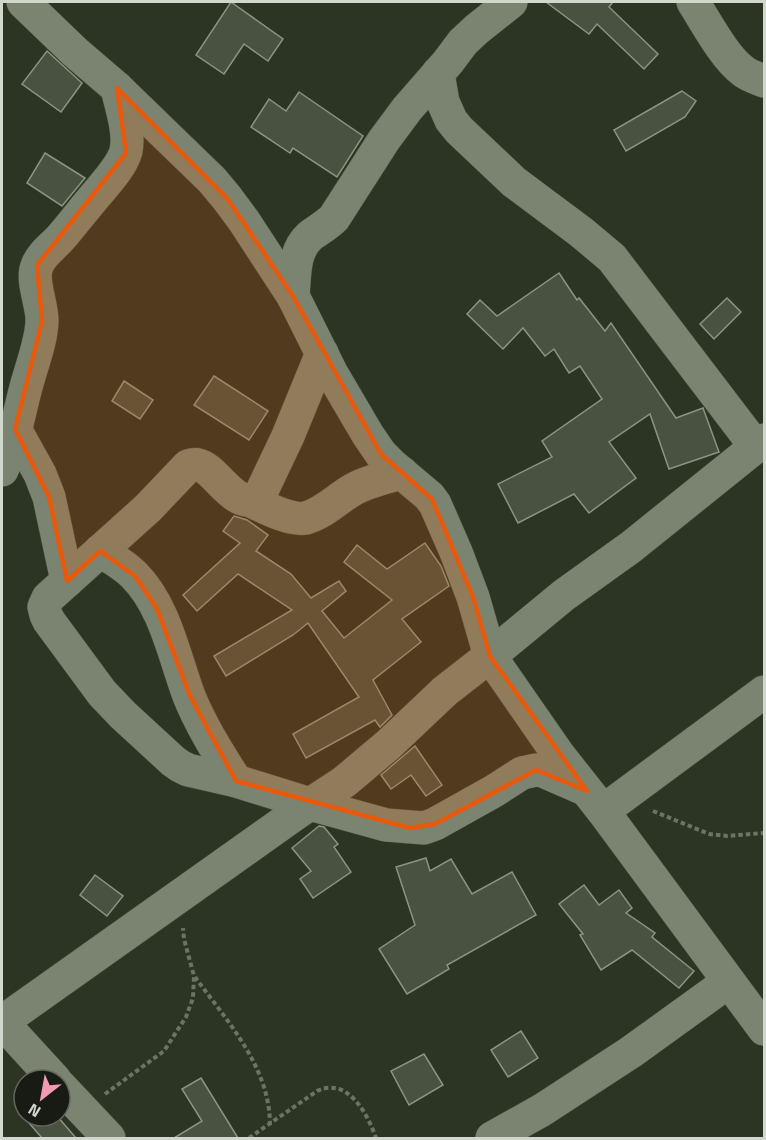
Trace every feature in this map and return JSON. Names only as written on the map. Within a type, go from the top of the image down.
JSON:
[{"type":"street","points":[[2,9],[11,2]]},
{"type":"street","points":[[23,2],[117,88],[228,198],[293,296],[368,435],[381,454],[435,504],[473,597],[490,656],[558,754],[604,800],[728,982],[765,1029]]},
{"type":"street","points":[[293,296],[297,256],[309,237],[334,218],[384,140],[407,109],[470,36],[511,2]]},
{"type":"street","points":[[693,2],[734,63],[743,72],[765,81]]},
{"type":"street","points":[[44,1068],[2,1022],[344,782],[388,745],[445,691],[564,595],[631,547],[760,444],[612,258],[514,182],[459,130],[451,120],[443,102],[438,73]]},
{"type":"street","points":[[2,470],[9,454],[40,336],[42,321],[35,273],[37,265],[110,178],[126,153],[127,136],[117,88]]},
{"type":"street","points":[[249,501],[260,495],[288,436],[322,353]]},
{"type":"street","points":[[15,429],[40,474],[49,497],[67,581]]},
{"type":"street","points":[[402,473],[353,489],[321,511],[305,518],[292,517],[241,498],[204,468],[198,465],[188,466],[148,508],[46,600],[44,607],[46,615],[102,693],[180,766],[195,772],[386,825],[424,828],[494,791],[522,773],[536,770],[543,771],[604,800]]},
{"type":"street","points":[[100,550],[122,564],[151,596],[204,727],[236,782]]},
{"type":"street","points":[[604,800],[764,694]]},
{"type":"street","points":[[492,1138],[542,1110],[631,1052],[728,982]]},
{"type":"street","points":[[72,1099],[109,1138]]},
{"type":"path","points":[[604,800],[708,834],[727,836],[765,833]]},
{"type":"path","points":[[83,1111],[164,1051],[186,1017],[193,998],[194,976],[184,939],[182,915],[186,892]]},
{"type":"path","points":[[194,976],[254,1061],[266,1090],[270,1125]]},
{"type":"path","points":[[249,1138],[325,1087],[344,1091],[354,1098],[376,1138]]},
{"type":"highlighted area","points":[[117,88],[227,198],[293,296],[381,454],[432,499],[473,597],[490,656],[587,791],[536,770],[435,824],[410,828],[236,781],[190,696],[157,609],[135,576],[100,551],[67,581],[49,497],[15,429],[42,321],[37,265],[126,153]]},
{"type":"building","points":[[231,2],[283,39],[268,61],[244,44],[224,74],[196,55]]},
{"type":"building","points":[[546,2],[613,2],[609,7],[658,54],[644,69],[597,24],[589,34]]},
{"type":"building","points":[[47,51],[82,83],[61,112],[22,84]]},
{"type":"building","points":[[682,91],[696,101],[685,117],[626,151],[614,130]]},
{"type":"building","points":[[299,92],[363,136],[337,177],[293,148],[290,153],[251,127],[269,99],[286,111]]},
{"type":"building","points":[[45,153],[85,178],[62,206],[27,183]]},
{"type":"building","points":[[559,273],[577,300],[579,298],[605,331],[611,323],[676,418],[703,408],[719,452],[669,469],[650,414],[609,442],[636,478],[589,513],[574,494],[518,523],[498,484],[552,457],[542,441],[602,399],[580,366],[569,373],[554,349],[545,356],[523,328],[503,349],[467,314],[480,300],[497,316]]},
{"type":"building","points":[[727,298],[741,312],[714,339],[700,324]]},
{"type":"building","points":[[214,376],[268,411],[249,440],[194,405]]},
{"type":"building","points":[[124,381],[153,400],[140,419],[112,401]]},
{"type":"building","points":[[234,516],[247,520],[268,535],[256,551],[291,574],[311,598],[339,581],[346,591],[322,611],[344,638],[392,600],[344,562],[357,545],[387,569],[425,543],[441,566],[449,586],[402,619],[421,642],[373,680],[392,715],[380,727],[375,720],[306,758],[293,734],[359,697],[308,623],[293,635],[226,676],[214,656],[292,610],[238,574],[197,611],[183,595],[240,543],[223,531]]},
{"type":"building","points":[[415,746],[442,785],[426,796],[411,775],[391,789],[381,775]]},
{"type":"building","points":[[319,826],[324,827],[338,844],[334,847],[351,872],[313,898],[300,879],[311,871],[292,848]]},
{"type":"building","points":[[426,858],[430,871],[451,859],[472,894],[512,872],[536,915],[447,965],[449,969],[407,994],[379,949],[415,925],[396,867]]},
{"type":"building","points":[[95,875],[123,896],[107,916],[80,895]]},
{"type":"building","points":[[584,885],[599,905],[619,890],[632,908],[626,913],[655,933],[652,937],[694,971],[679,988],[632,950],[601,970],[580,935],[583,934],[559,904]]},
{"type":"building","points":[[521,1031],[538,1058],[508,1077],[491,1050]]},
{"type":"building","points":[[424,1054],[443,1085],[409,1105],[391,1071]]},
{"type":"building","points":[[201,1078],[238,1138],[174,1138],[202,1121],[182,1089]]},
{"type":"building","points":[[33,1128],[67,1128],[76,1138],[42,1138]]}]
